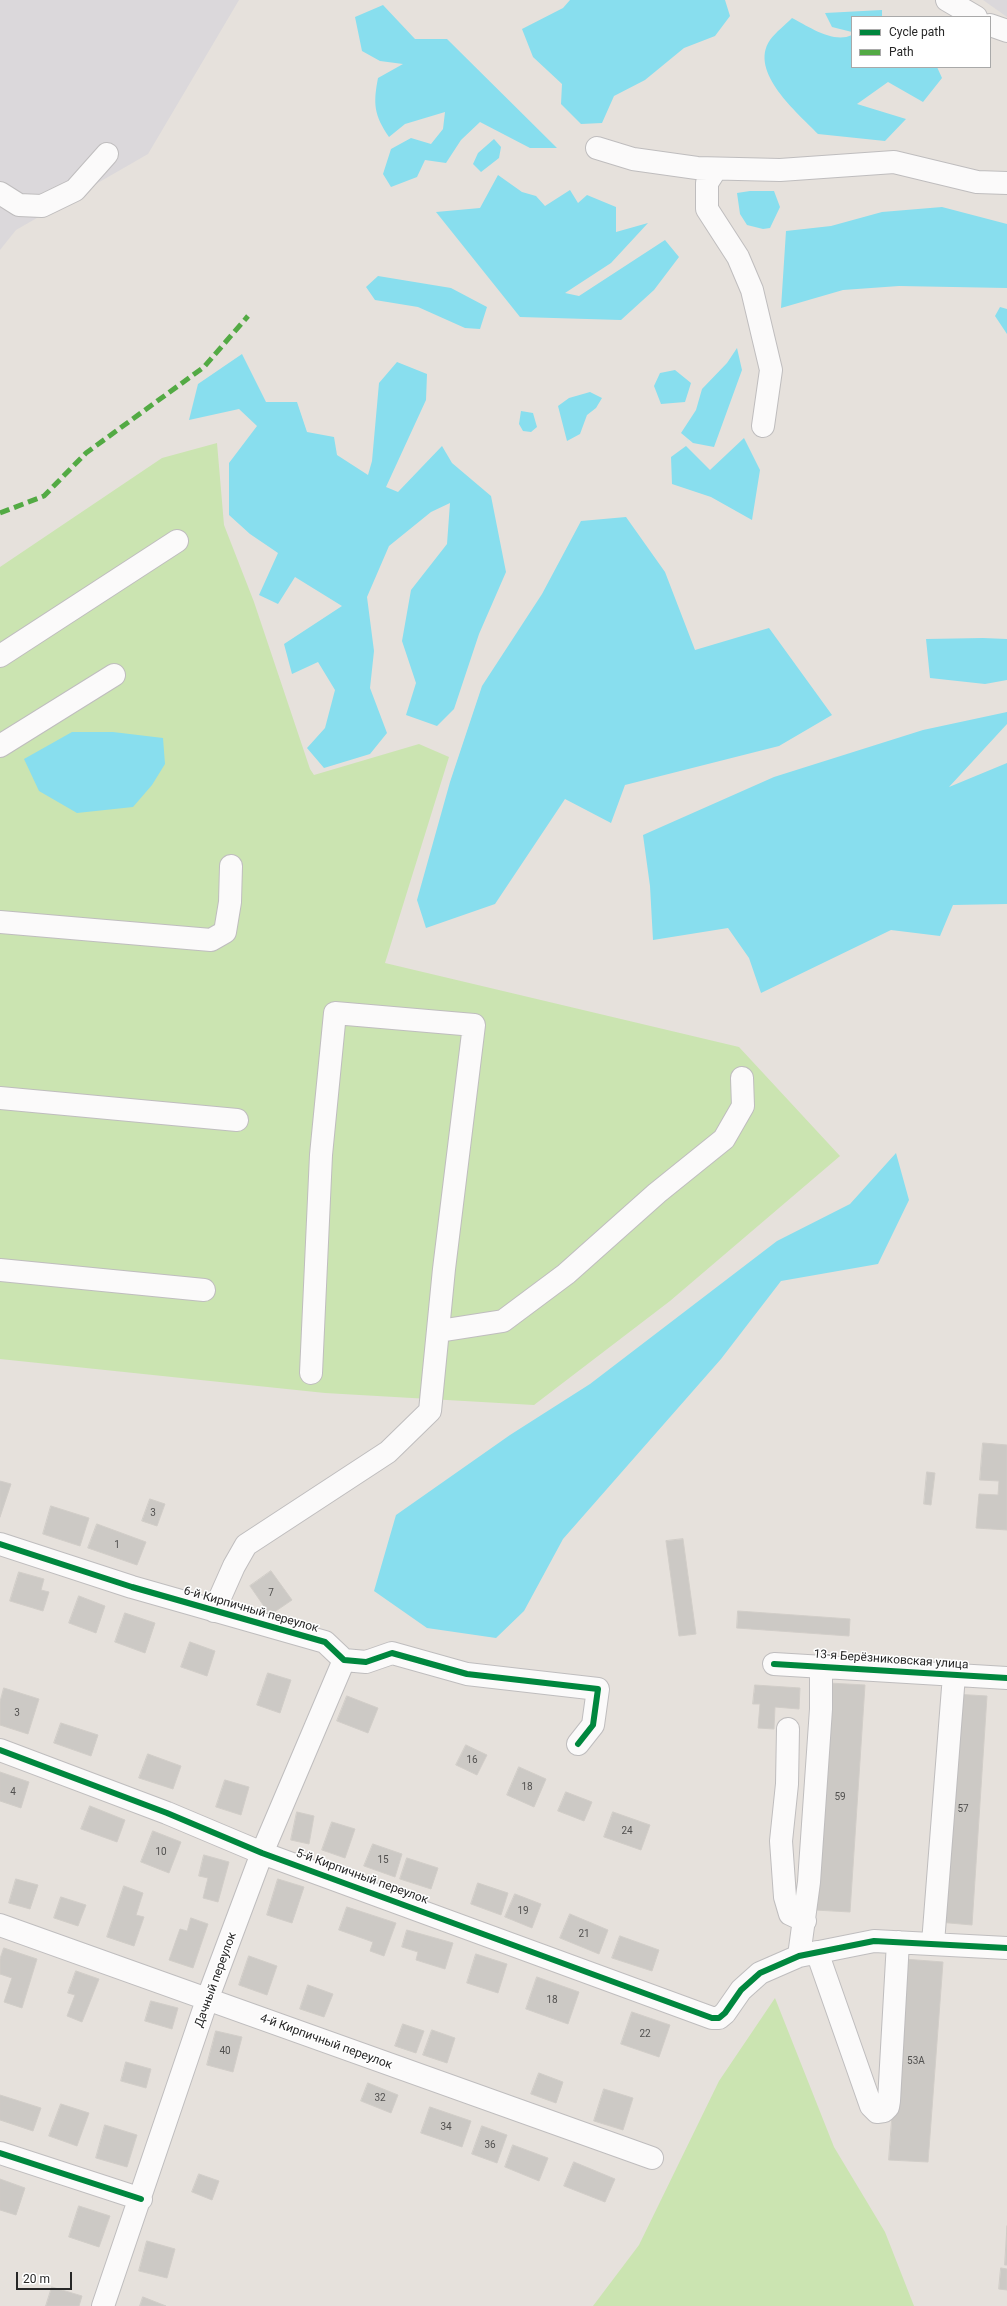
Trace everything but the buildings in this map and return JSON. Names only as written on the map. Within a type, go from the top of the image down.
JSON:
[{"type":"street","points":[[947,0],[974,16]]},
{"type":"street","points":[[991,25],[1007,31]]},
{"type":"street","points":[[597,148],[634,159],[697,168],[780,170],[894,162],[977,182],[1007,183]]},
{"type":"street","points":[[0,193],[19,205],[42,206],[75,190],[107,154]]},
{"type":"street","points":[[716,168],[707,183],[707,209],[738,256],[752,290],[771,370],[763,426]]},
{"type":"street","points":[[0,656],[177,541]]},
{"type":"street","points":[[0,746],[114,675]]},
{"type":"street","points":[[0,922],[211,940],[225,932],[230,902],[231,866]]},
{"type":"street","points":[[214,1611],[234,1566],[246,1545],[388,1452],[430,1411],[444,1269],[474,1025],[335,1013],[321,1155],[311,1373]]},
{"type":"street","points":[[439,1331],[503,1321],[566,1274],[657,1192],[724,1139],[742,1106],[742,1078]]},
{"type":"street","points":[[0,1098],[237,1120]]},
{"type":"street","points":[[0,1270],[204,1290]]},
{"type":"street","name":"6-й Кирпичный переулок","points":[[0,1544],[132,1587],[325,1642],[344,1660]]},
{"type":"street","points":[[344,1660],[366,1662],[392,1653],[466,1674],[598,1689],[592,1725],[578,1744]]},
{"type":"street","name":"Дачный переулок","points":[[103,2306],[141,2198],[207,2000],[262,1852],[344,1660]]},
{"type":"street","name":"13-я Берёзниковская улица","points":[[774,1664],[1007,1678]]},
{"type":"street","points":[[821,1667],[821,1708],[805,1921],[808,1954],[872,2106],[876,2112],[881,2112],[888,2107],[889,2101],[898,1942]]},
{"type":"street","points":[[933,1943],[954,1675]]},
{"type":"street","points":[[788,1728],[787,1784],[781,1841],[785,1897],[790,1914],[805,1921]]},
{"type":"street","name":"5-й Кирпичный переулок","points":[[0,1750],[167,1813],[262,1852],[704,2015],[719,2018],[726,2014],[741,1990],[760,1973],[808,1954]]},
{"type":"street","name":"4-й Кирпичный переулок","points":[[0,1925],[652,2158]]},
{"type":"street","points":[[808,1954],[874,1941],[1007,1948]]},
{"type":"street","points":[[0,2153],[141,2198]]},
{"type":"shaded area","points":[[0,0],[239,0],[148,154],[16,230],[0,250]]},
{"type":"shaded area","points":[[983,0],[1007,0],[1007,17]]},
{"type":"green space","points":[[217,443],[224,525],[254,602],[310,769],[314,775],[419,744],[449,757],[385,963],[739,1047],[840,1156],[670,1301],[534,1405],[325,1393],[0,1359],[0,567],[162,458]]},
{"type":"green space","points":[[775,1998],[834,2147],[885,2232],[914,2306],[593,2306],[639,2245],[719,2081]]},
{"type":"water","points":[[570,0],[725,0],[730,16],[715,36],[684,48],[645,80],[614,96],[602,123],[581,124],[561,104],[562,84],[533,57],[522,29],[563,8]]},
{"type":"water","points":[[383,5],[415,39],[447,39],[557,148],[530,148],[480,122],[461,140],[446,163],[425,160],[417,177],[391,187],[383,174],[391,149],[411,138],[431,144],[443,129],[445,112],[405,124],[389,137],[384,129],[378,116],[375,102],[378,78],[403,64],[380,61],[362,51],[355,17]]},
{"type":"water","points":[[882,10],[882,16],[851,16],[851,32],[832,27],[825,13]]},
{"type":"water","points":[[792,18],[829,36],[845,37],[851,35],[851,68],[937,68],[942,78],[923,102],[888,82],[857,104],[906,119],[885,141],[818,134],[788,103],[770,78],[765,65],[765,52],[770,40]]},
{"type":"water","points":[[494,139],[501,147],[499,158],[481,172],[473,164],[478,153]]},
{"type":"water","points":[[498,175],[522,192],[536,196],[545,206],[570,190],[578,203],[587,195],[616,207],[616,232],[648,223],[611,263],[565,293],[579,296],[665,240],[679,257],[654,290],[621,320],[520,317],[436,212],[480,208]]},
{"type":"water","points":[[750,191],[774,191],[780,207],[770,228],[763,229],[747,225],[740,214],[737,193]]},
{"type":"water","points":[[942,207],[1007,224],[1007,288],[899,286],[843,290],[781,308],[786,231],[831,226],[882,212]]},
{"type":"water","points":[[378,276],[451,288],[487,307],[480,329],[465,328],[418,307],[375,300],[366,287]]},
{"type":"water","points":[[1000,307],[1007,309],[1007,334],[995,316]]},
{"type":"water","points":[[737,348],[742,370],[714,447],[693,443],[681,433],[696,410],[702,389],[727,363]]},
{"type":"water","points":[[242,354],[266,402],[297,402],[307,432],[334,437],[337,455],[368,475],[372,461],[379,383],[397,362],[427,374],[426,400],[386,487],[398,492],[442,446],[452,463],[491,496],[506,572],[479,634],[454,709],[437,726],[406,715],[416,683],[402,641],[411,590],[447,544],[450,503],[431,512],[389,546],[367,597],[374,651],[370,688],[387,733],[370,754],[324,768],[307,748],[325,728],[335,690],[318,662],[292,674],[284,644],[342,606],[295,577],[278,604],[259,595],[278,553],[250,534],[229,515],[229,463],[257,426],[239,409],[189,420],[198,384]]},
{"type":"water","points":[[675,370],[691,383],[685,402],[661,404],[654,386],[660,373]]},
{"type":"water","points":[[590,392],[602,398],[596,408],[587,415],[580,434],[567,441],[558,406],[569,398]]},
{"type":"water","points":[[521,411],[533,413],[537,427],[531,432],[523,431],[519,424]]},
{"type":"water","points":[[744,438],[760,470],[752,520],[711,497],[672,484],[671,457],[686,446],[710,470]]},
{"type":"water","points":[[626,517],[665,572],[695,650],[769,628],[832,715],[779,746],[625,785],[611,823],[565,799],[495,904],[426,928],[417,900],[450,782],[482,686],[542,594],[581,521]]},
{"type":"water","points":[[926,639],[1007,639],[1007,680],[985,684],[930,678]]},
{"type":"water","points":[[1007,712],[1007,724],[949,787],[1007,763],[1007,904],[953,905],[940,936],[891,930],[761,993],[749,958],[728,928],[653,940],[650,886],[643,835],[774,777],[923,730]]},
{"type":"water","points":[[72,732],[113,732],[163,738],[165,764],[152,785],[133,807],[77,813],[39,791],[24,759]]},
{"type":"water","points":[[896,1153],[909,1200],[878,1264],[781,1281],[721,1359],[563,1539],[524,1611],[496,1638],[427,1628],[374,1591],[396,1515],[510,1435],[590,1384],[777,1241],[850,1204]]},
{"type":"marked path","points":[[0,513],[44,496],[86,453],[204,367],[248,316]]},
{"type":"cycle path","points":[[0,1544],[132,1587],[325,1642],[344,1660],[366,1662],[392,1653],[467,1674],[598,1689],[593,1725],[578,1744]]},
{"type":"cycle path","points":[[774,1664],[1007,1678]]},
{"type":"cycle path","points":[[0,1750],[167,1813],[262,1853],[712,2018],[719,2018],[725,2013],[741,1990],[760,1973],[799,1956],[874,1941],[1007,1948]]},
{"type":"cycle path","points":[[0,2153],[141,2199]]}]
